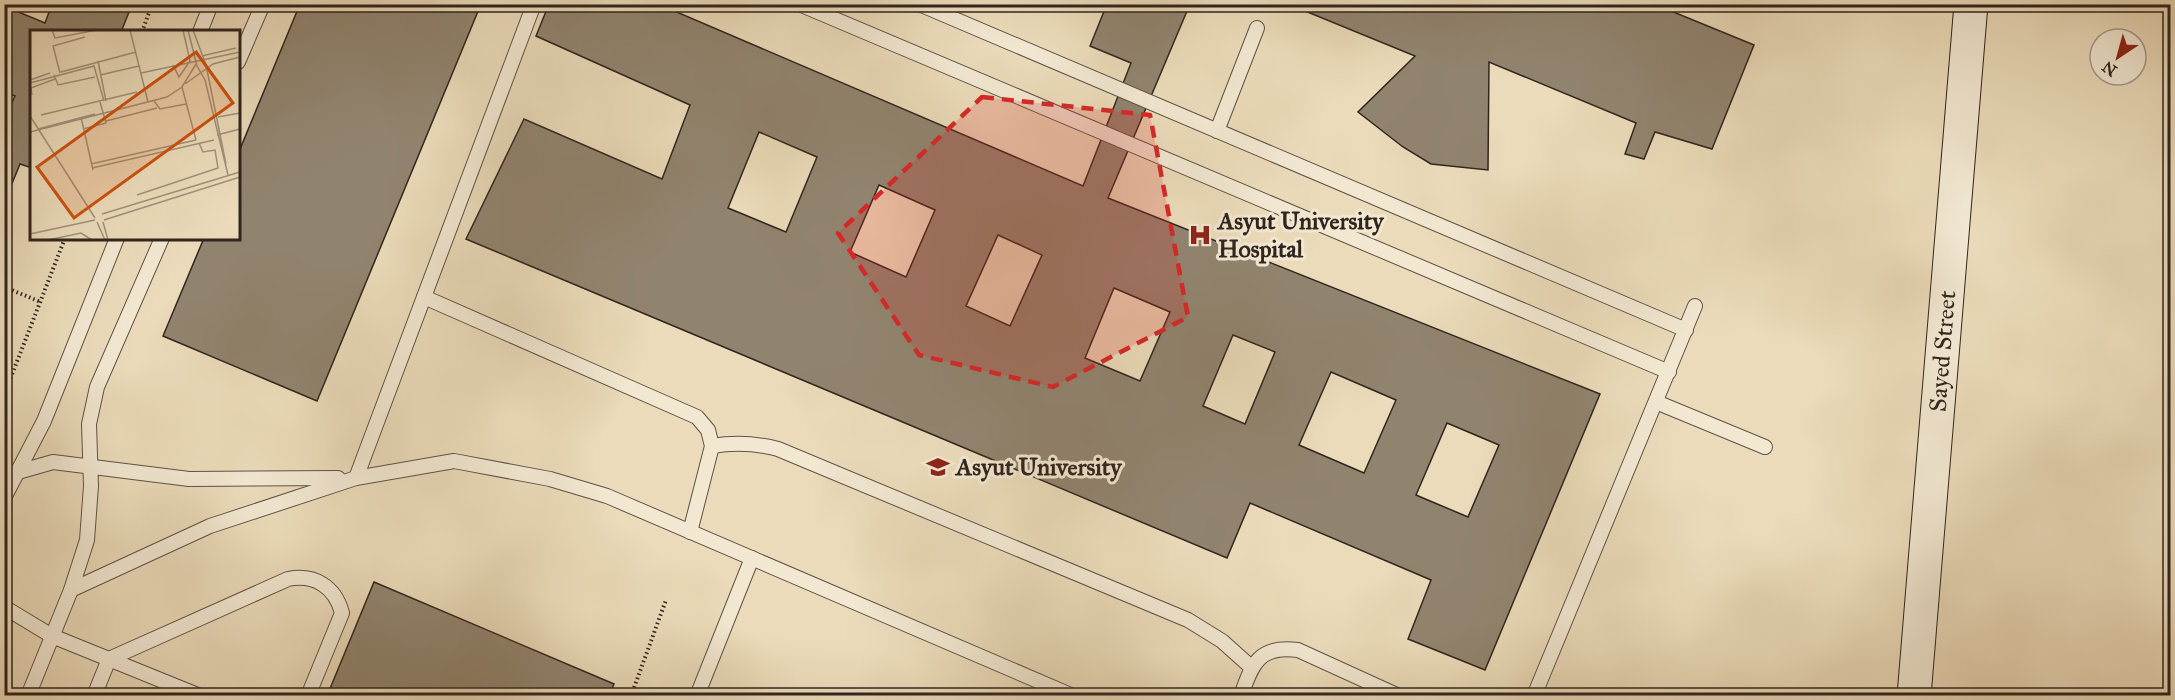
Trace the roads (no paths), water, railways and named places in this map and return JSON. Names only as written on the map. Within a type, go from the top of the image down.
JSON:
[{"type":"main road","name":"Sayed Street","points":[[1914,696],[1971,4]]},
{"type":"lane","points":[[201,30],[211,4]]},
{"type":"lane","points":[[240,57],[263,4]]},
{"type":"lane","points":[[356,478],[534,4]]},
{"type":"lane","points":[[799,4],[1669,372]]},
{"type":"lane","points":[[919,4],[1686,330]]},
{"type":"lane","points":[[1217,131],[1257,28]]},
{"type":"lane","points":[[4,498],[59,385],[116,240]]},
{"type":"lane","points":[[27,696],[71,590],[87,540],[90,513],[89,424],[97,387],[161,240]]},
{"type":"lane","points":[[424,297],[697,417],[708,430],[712,446],[690,532]]},
{"type":"lane","points":[[1534,696],[1695,306]]},
{"type":"lane","points":[[1656,402],[1765,447]]},
{"type":"lane","points":[[712,446],[733,442],[778,449],[1188,620],[1222,641],[1251,667]]},
{"type":"lane","points":[[71,590],[210,526],[282,500],[356,478],[453,461],[550,479],[607,496],[1073,696]]},
{"type":"lane","points":[[4,476],[53,462],[90,465],[157,477],[189,479],[356,478]]},
{"type":"lane","points":[[697,696],[752,558]]},
{"type":"lane","points":[[94,696],[109,659],[288,579],[300,577],[313,579],[334,594],[342,613],[308,696]]},
{"type":"lane","points":[[4,607],[52,636],[200,696]]},
{"type":"lane","points":[[1241,696],[1251,667],[1272,651],[1298,650],[1399,696]]},
{"type":"place","name":"Asyut University Hospital","points":[[1200,235]]},
{"type":"place","name":"Asyut University","points":[[938,467]]}]
